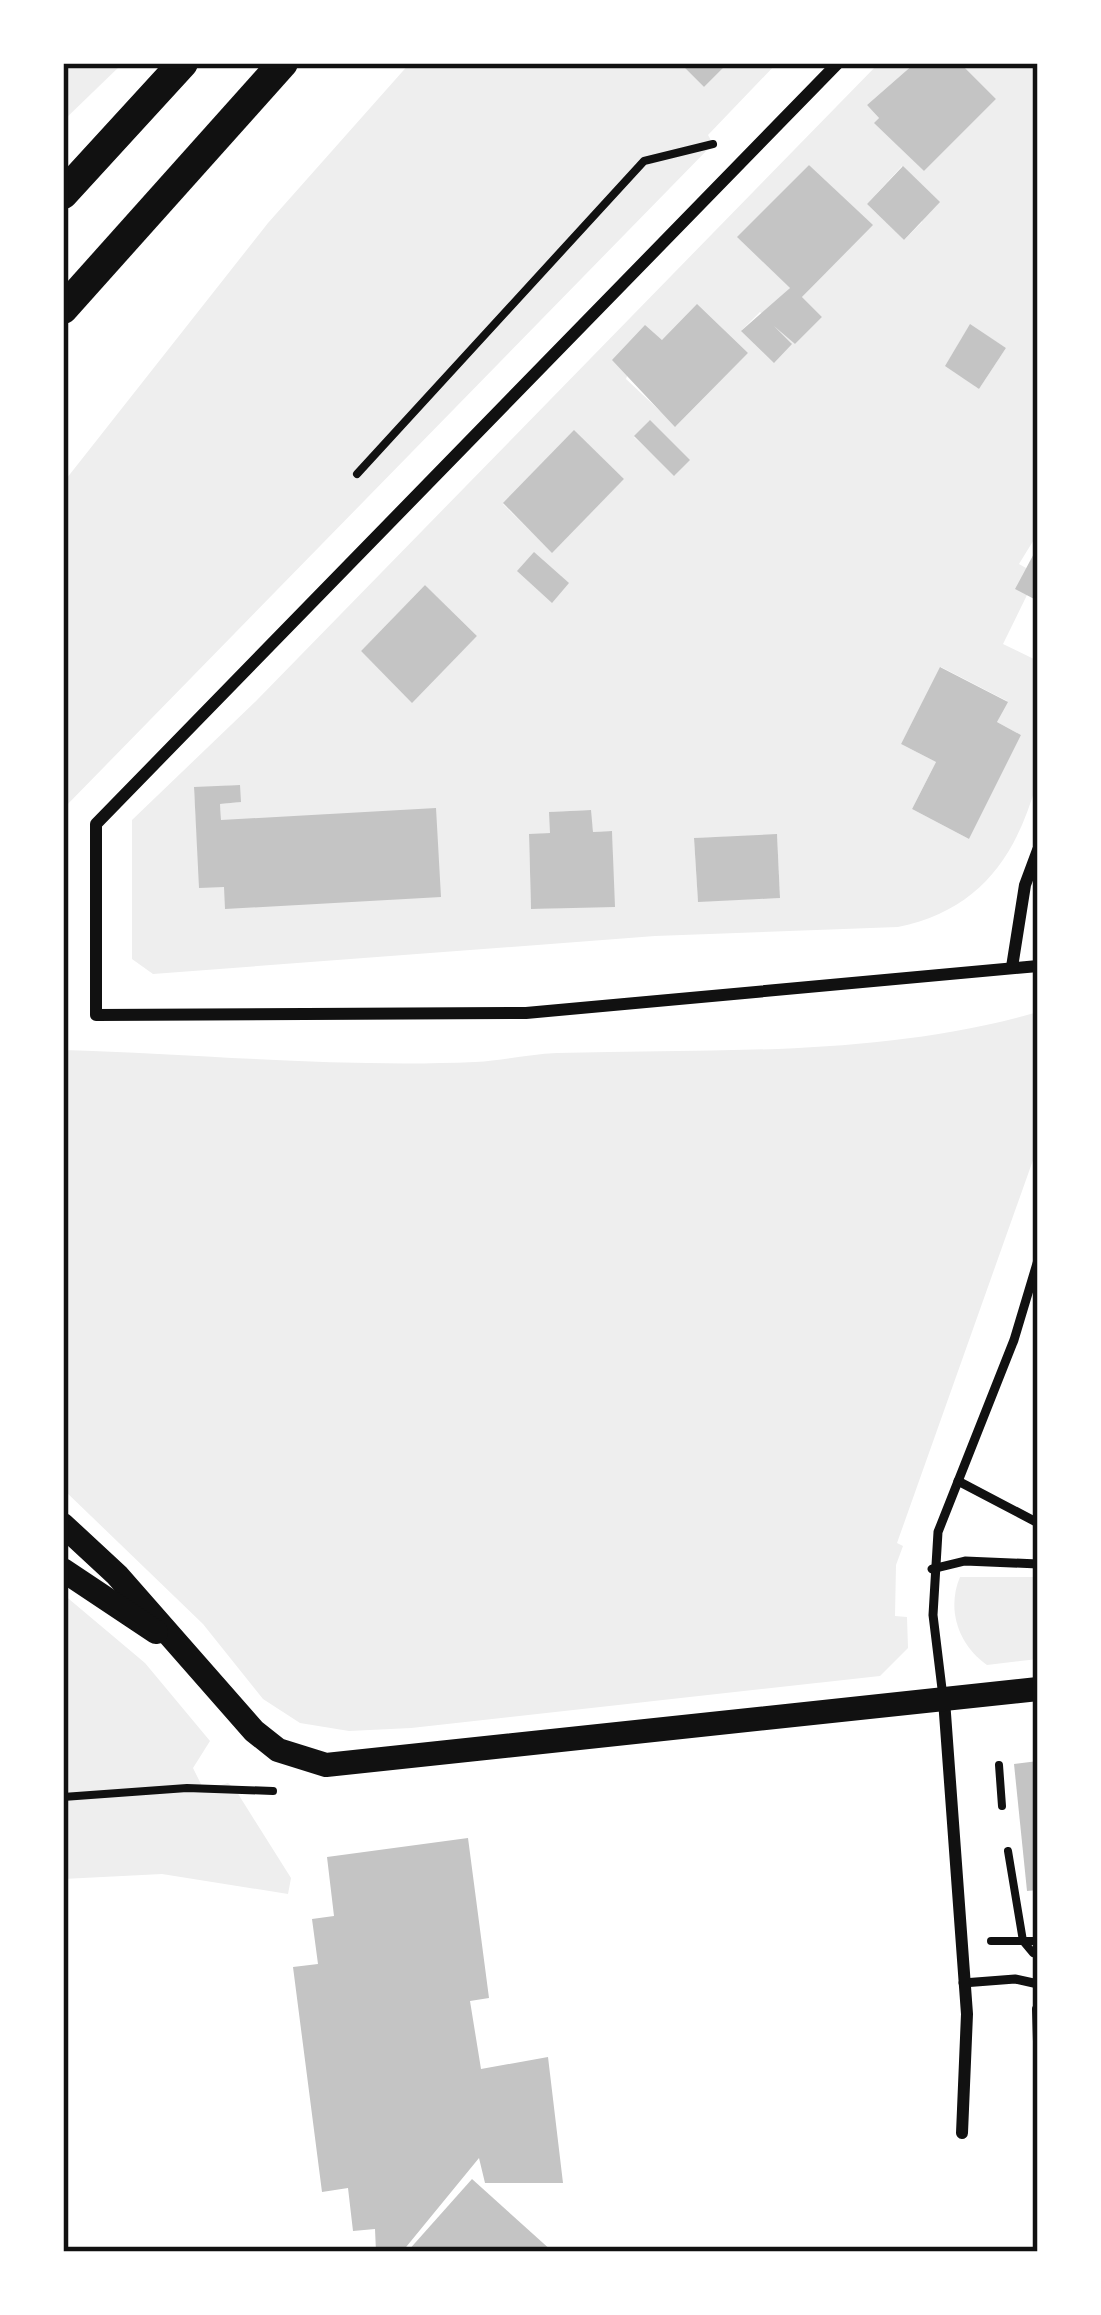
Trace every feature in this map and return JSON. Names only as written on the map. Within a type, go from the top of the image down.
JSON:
[{"type":"main road","points":[[63,194],[183,63]]},
{"type":"main road","points":[[63,309],[283,63]]},
{"type":"main road","points":[[63,1525],[117,1575],[266,1741],[302,1761],[326,1765],[1038,1689]]},
{"type":"main road","points":[[63,1570],[176,1646]]},
{"type":"street","points":[[838,63],[96,824],[96,1016],[526,1013],[1038,966]]},
{"type":"street","points":[[1012,967],[1025,885],[1038,850]]},
{"type":"street","points":[[944,1700],[963,1983],[962,2133]]},
{"type":"lane","points":[[944,1700],[932,1568],[938,1532],[1014,1340],[1038,1259]]},
{"type":"lane","points":[[958,1481],[1038,1523]]},
{"type":"lane","points":[[932,1568],[965,1562],[1038,1564]]},
{"type":"lane","points":[[963,1983],[1015,1978],[1038,1984]]},
{"type":"path","points":[[358,474],[644,161],[713,143]]},
{"type":"path","points":[[999,1766],[1002,1806]]},
{"type":"path","points":[[1008,1851],[1024,1941],[1037,1958]]},
{"type":"path","points":[[960,1941],[1038,1941]]},
{"type":"path","points":[[1036,2002],[1038,2074]]},
{"type":"shaded area","points":[[63,63],[123,63],[63,121]]},
{"type":"shaded area","points":[[410,63],[680,63],[704,87],[728,63],[777,63],[708,135],[713,144],[63,809],[63,483],[268,223]]},
{"type":"shaded area","points":[[879,63],[915,63],[867,105],[879,118],[875,123],[924,171],[996,99],[960,63],[1038,63],[1038,533],[1019,564],[1026,568],[1027,595],[1003,644],[1038,661],[1041,754],[1037,782],[1017,835],[1004,858],[971,894],[926,919],[898,927],[655,936],[153,974],[132,959],[132,820],[257,700]],"holes":[[[809,165],[872,225],[802,297],[822,317],[795,344],[764,315],[790,288],[738,237]],[[902,166],[922,222],[904,240],[867,204]],[[760,312],[791,343],[774,362],[742,330]],[[970,325],[1006,348],[979,389],[946,365]],[[645,326],[662,340],[748,353],[676,426],[626,379]],[[649,421],[689,460],[675,475],[634,437]],[[574,431],[624,479],[552,552],[503,504]],[[425,585],[477,636],[412,702],[361,651]],[[941,667],[1007,701],[997,722],[1021,735],[969,839],[912,809],[936,762],[901,744]],[[240,785],[240,802],[220,804],[221,820],[200,888],[194,788]],[[590,810],[593,832],[612,831],[614,906],[531,909],[529,835],[550,833],[550,812]],[[777,835],[780,898],[698,901],[694,838]]]},
{"type":"shaded area","points":[[1038,1012],[1038,1146],[897,1543],[903,1546],[896,1565],[895,1616],[907,1617],[908,1648],[880,1676],[411,1728],[349,1731],[300,1723],[263,1699],[203,1624],[63,1489],[63,1130],[68,1124],[63,1119],[63,1050],[322,1062],[475,1062],[557,1053],[859,1044],[979,1027]]},
{"type":"shaded area","points":[[960,1577],[1038,1577],[1038,1659],[987,1665],[977,1657],[962,1638],[955,1614]]},
{"type":"shaded area","points":[[63,1594],[145,1663],[210,1741],[193,1768],[204,1790],[228,1783],[235,1789],[291,1878],[288,1894],[162,1874],[63,1879]]},
{"type":"building","points":[[680,63],[728,63],[704,87]]},
{"type":"building","points":[[915,63],[960,63],[996,99],[924,171],[874,123],[879,118],[867,105]]},
{"type":"building","points":[[809,165],[873,225],[802,297],[822,317],[795,344],[774,326],[792,344],[774,363],[741,331],[790,288],[737,237]]},
{"type":"building","points":[[903,166],[940,202],[904,240],[867,204]]},
{"type":"building","points":[[697,304],[748,353],[675,427],[612,360],[645,325],[662,340]]},
{"type":"building","points":[[970,324],[1006,348],[979,389],[945,366]]},
{"type":"building","points":[[650,420],[690,460],[674,476],[634,436]]},
{"type":"building","points":[[574,430],[624,479],[552,553],[503,503]]},
{"type":"building","points":[[1038,546],[1038,601],[1015,589]]},
{"type":"building","points":[[534,552],[569,583],[552,603],[517,571]]},
{"type":"building","points":[[425,585],[477,636],[412,703],[361,651]]},
{"type":"building","points":[[940,667],[1008,702],[997,722],[1021,735],[969,839],[912,809],[936,762],[901,744]]},
{"type":"building","points":[[240,785],[241,802],[220,804],[221,820],[436,808],[441,897],[225,909],[224,887],[199,888],[194,787]]},
{"type":"building","points":[[591,810],[593,832],[612,831],[615,907],[531,909],[529,834],[550,833],[549,812]]},
{"type":"building","points":[[777,834],[780,898],[698,902],[694,838]]},
{"type":"building","points":[[1038,1761],[1038,1890],[1027,1891],[1014,1764]]},
{"type":"building","points":[[468,1838],[489,1998],[470,2001],[481,2069],[548,2057],[563,2183],[485,2183],[479,2158],[402,2252],[376,2252],[375,2229],[353,2231],[348,2188],[322,2192],[293,1967],[318,1964],[312,1919],[334,1916],[327,1857]]},
{"type":"building","points":[[472,2179],[553,2252],[407,2252]]}]
